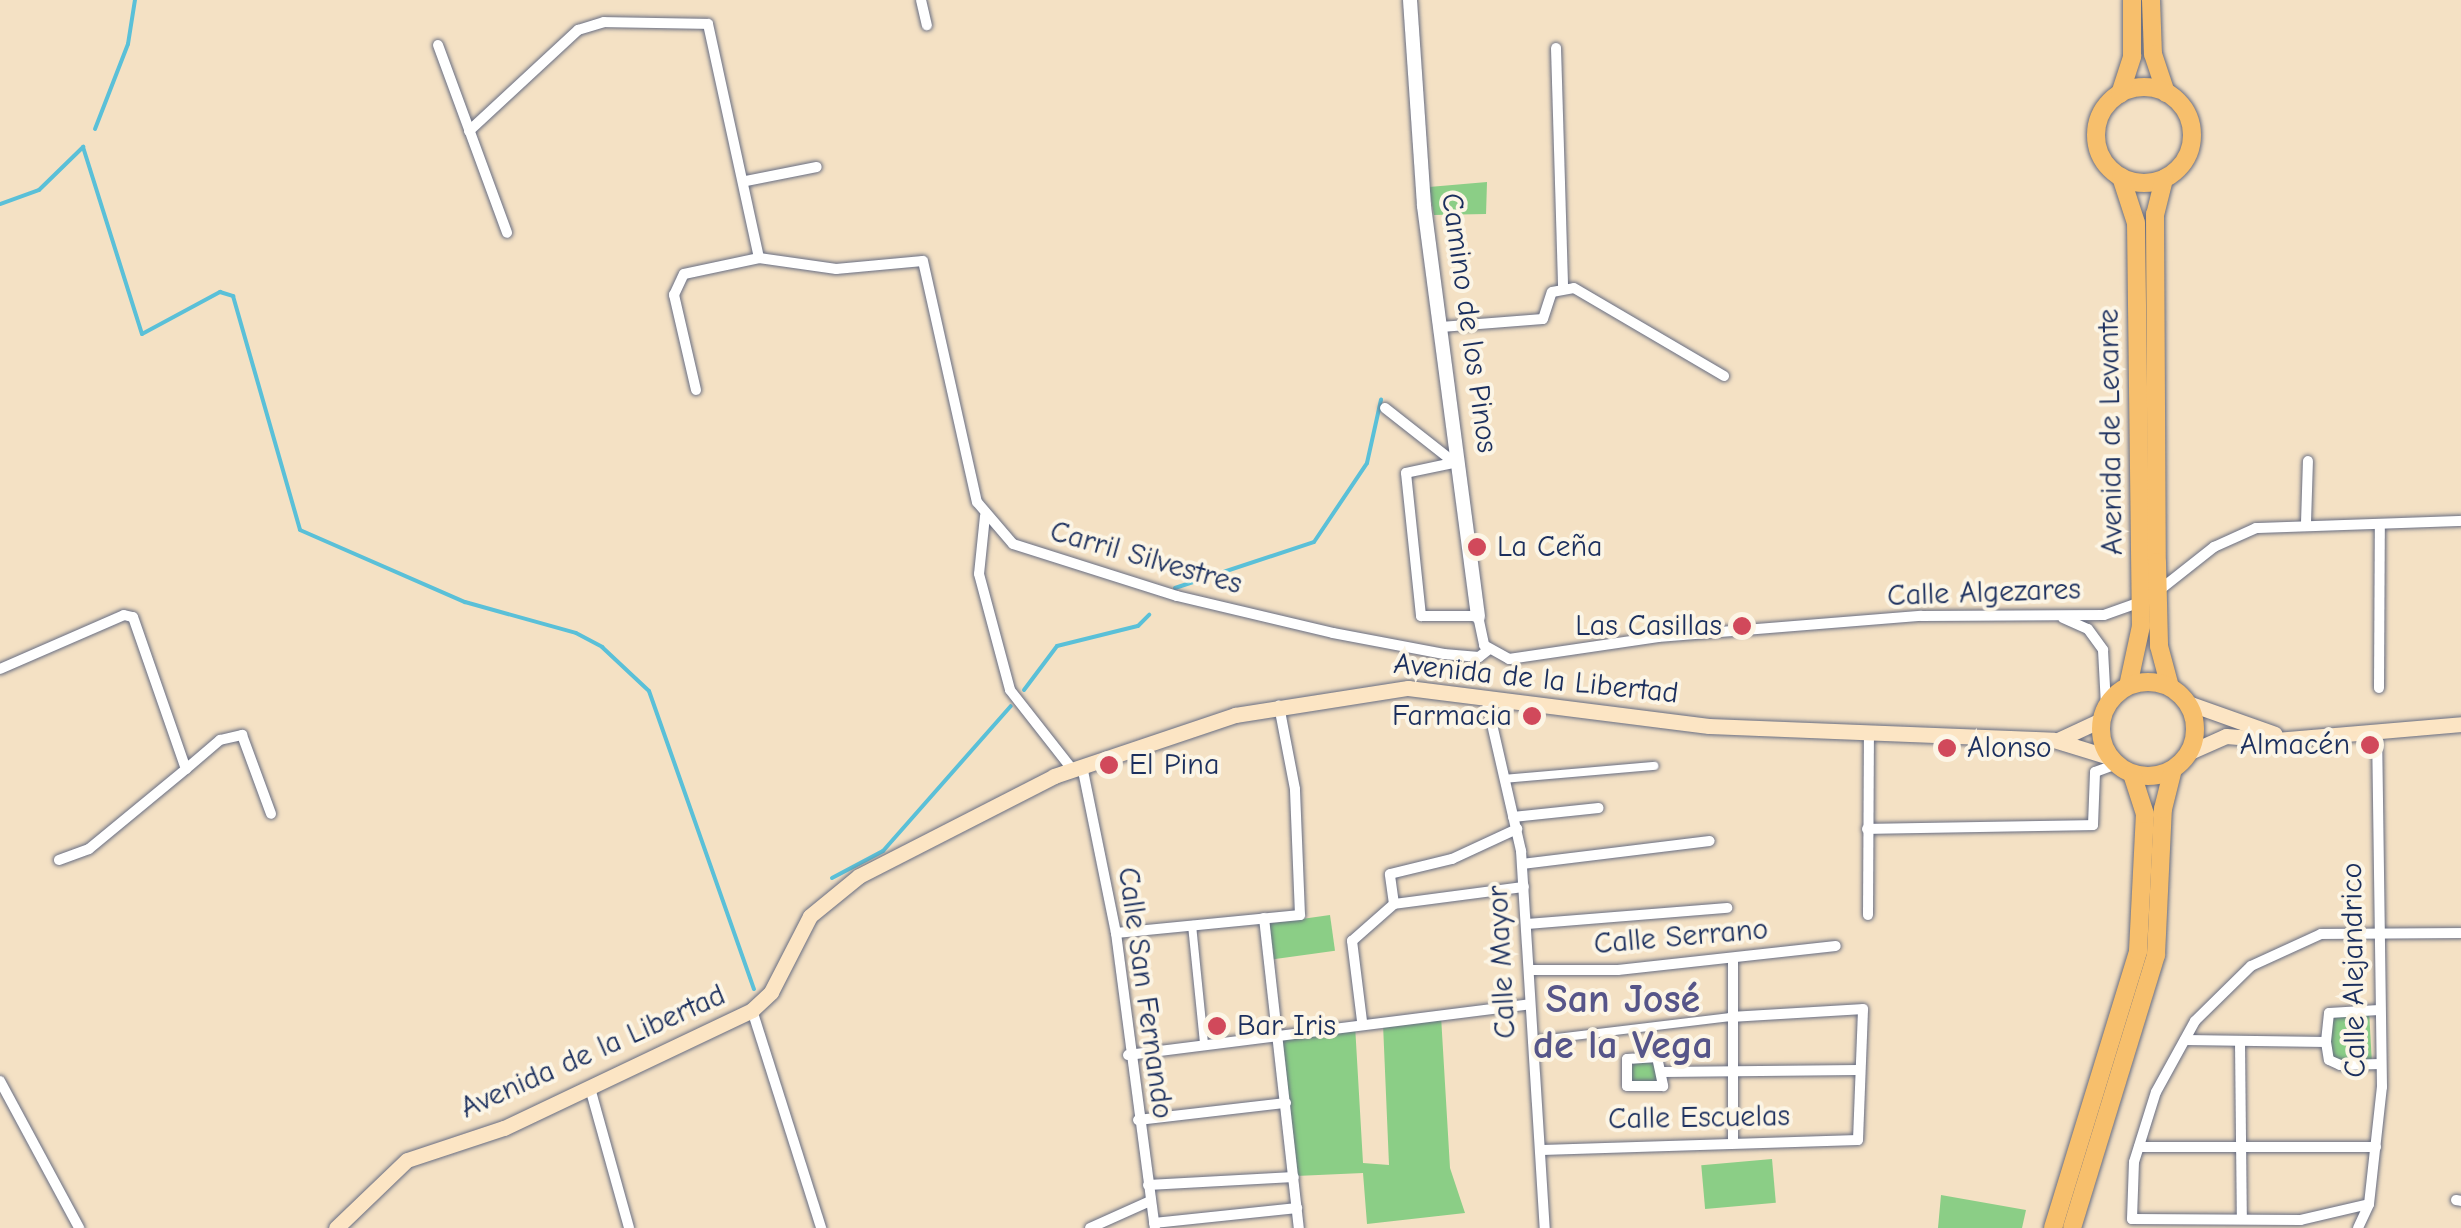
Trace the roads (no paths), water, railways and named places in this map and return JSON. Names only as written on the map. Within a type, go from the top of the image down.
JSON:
[{"type":"main road","points":[[2120,94],[2132,56],[2132,0]]},
{"type":"main road","points":[[2151,0],[2152,54],[2166,93],[2186,111],[2192,136],[2184,162],[2164,179],[2122,177],[2104,160],[2096,136],[2102,112],[2120,94],[2138,88],[2166,93]]},
{"type":"main road","name":"Avenida de Levante","points":[[2122,177],[2136,223],[2141,602],[2141,649],[2128,686]]},
{"type":"main road","name":"Avenida de Levante","points":[[2164,179],[2154,214],[2158,592],[2159,646],[2170,686]]},
{"type":"main road","points":[[2052,1228],[2138,950],[2145,814],[2119,765],[2104,713],[2128,686],[2170,686],[2188,703],[2293,738]]},
{"type":"main road","name":"Avenida de la Libertad","points":[[336,1228],[407,1160],[504,1128],[752,1010],[771,992],[810,916],[841,887],[1077,768],[1279,706],[1396,688],[1662,721],[1869,736],[2054,740],[2119,765]]},
{"type":"main road","points":[[2188,703],[2196,727],[2190,752]]},
{"type":"main road","name":"Avenida de la Libertad","points":[[2054,740],[2104,713]]},
{"type":"main road","points":[[2072,1228],[2156,955],[2163,808],[2173,769],[2190,752],[2226,736],[2378,734],[2461,724]]},
{"type":"main road","points":[[2119,765],[2173,769]]},
{"type":"street","points":[[921,0],[927,25]]},
{"type":"street","name":"Camino de los Pinos","points":[[1410,0],[1414,97],[1457,463],[1478,616],[1488,650]]},
{"type":"street","points":[[469,131],[578,30],[604,22],[708,24],[746,181],[759,258]]},
{"type":"street","points":[[438,46],[507,233]]},
{"type":"street","points":[[1556,48],[1563,288]]},
{"type":"street","points":[[746,181],[817,167]]},
{"type":"street","points":[[696,390],[674,294],[684,274],[759,258],[836,269],[924,261],[976,502],[985,516],[979,574],[1010,690],[1077,768]]},
{"type":"street","points":[[1441,327],[1543,320],[1552,292],[1563,288],[1724,376]]},
{"type":"street","points":[[1385,408],[1457,463]]},
{"type":"street","points":[[2306,523],[2308,462]]},
{"type":"street","points":[[1457,463],[1406,473],[1421,616],[1478,616]]},
{"type":"street","name":"Carril Silvestres","points":[[985,516],[1013,544],[1051,560],[1177,596],[1415,649],[1467,656],[1488,650]]},
{"type":"street","name":"Calle Algezares","points":[[1488,650],[1530,660],[1692,634],[1935,615],[2104,614],[2158,592],[2234,536],[2306,523],[2461,520]]},
{"type":"street","points":[[2379,688],[2380,524]]},
{"type":"street","points":[[0,669],[124,615],[132,617],[186,769]]},
{"type":"street","points":[[2052,616],[2079,624],[2100,643],[2108,671],[2104,713]]},
{"type":"street","name":"Calle Mayor","points":[[1486,698],[1522,864],[1545,1228]]},
{"type":"street","points":[[1116,933],[1300,915],[1295,790],[1279,706]]},
{"type":"street","name":"Calle Alejandrico","points":[[2358,1228],[2369,1204],[2381,1064],[2376,933],[2378,734]]},
{"type":"street","points":[[59,860],[89,849],[220,740],[242,735],[271,814]]},
{"type":"street","points":[[1868,915],[1869,736]]},
{"type":"street","points":[[1867,829],[2093,825],[2095,772],[2104,764],[2119,765]]},
{"type":"street","points":[[1502,780],[1654,766]]},
{"type":"street","name":"Calle San Fernando","points":[[1077,768],[1116,933],[1128,1055],[1154,1225]]},
{"type":"street","points":[[1394,904],[1390,874],[1452,859],[1515,823],[1599,808]]},
{"type":"street","points":[[1522,864],[1710,841]]},
{"type":"street","points":[[1362,1022],[1352,940],[1394,904],[1524,887]]},
{"type":"street","points":[[1527,924],[1727,908]]},
{"type":"street","points":[[1264,918],[1299,1228]]},
{"type":"street","points":[[1192,925],[1204,1044]]},
{"type":"street","points":[[2369,1204],[2301,1220],[2132,1219],[2139,1147],[2156,1092],[2195,1021],[2251,966],[2322,934],[2461,933]]},
{"type":"street","name":"Calle Serrano","points":[[1529,970],[1733,961],[1836,946]]},
{"type":"street","points":[[1733,961],[1733,1142]]},
{"type":"street","points":[[1128,1055],[1279,1032],[1530,1004]]},
{"type":"street","points":[[1531,1041],[1731,1017],[1863,1009],[1858,1070],[1730,1067],[1663,1072]]},
{"type":"street","points":[[752,1010],[821,1228]]},
{"type":"street","points":[[2379,1010],[2329,1013],[2326,1042],[2329,1060],[2340,1065],[2381,1064]]},
{"type":"street","points":[[2185,1040],[2326,1042]]},
{"type":"street","points":[[2240,1042],[2242,1220]]},
{"type":"street","name":"Calle Escuelas","points":[[1542,1150],[1858,1140],[1858,1070]]},
{"type":"street","points":[[0,1081],[79,1228]]},
{"type":"street","points":[[590,1088],[629,1228]]},
{"type":"street","points":[[1138,1120],[1286,1103]]},
{"type":"street","points":[[2139,1147],[2376,1147]]},
{"type":"street","points":[[1148,1184],[1294,1177]]},
{"type":"street","points":[[1090,1228],[1150,1201]]},
{"type":"street","points":[[1154,1225],[1297,1208]]},
{"type":"waterway","points":[[95,129],[128,44],[135,0]]},
{"type":"waterway","points":[[83,147],[142,334],[220,292],[233,296],[300,530],[465,602],[576,633],[602,647],[649,691],[754,989]]},
{"type":"waterway","points":[[0,204],[39,190],[83,147]]},
{"type":"waterway","points":[[1175,588],[1314,542],[1367,463],[1381,400]]},
{"type":"waterway","points":[[1024,690],[1057,646],[1138,626],[1149,615]]},
{"type":"waterway","points":[[832,878],[883,851],[1011,706]]},
{"type":"place","name":"La Ceña","points":[[1477,547]]},
{"type":"place","name":"Las Casillas","points":[[1742,626]]},
{"type":"place","name":"Farmacia","points":[[1532,716]]},
{"type":"place","name":"Almacén","points":[[2370,745]]},
{"type":"place","name":"Alonso","points":[[1947,748]]},
{"type":"place","name":"El Pina","points":[[1109,765]]},
{"type":"place","name":"Bar Iris","points":[[1217,1026]]},
{"type":"district","name":"San José de la Vega","points":[[1623,1022]]}]
